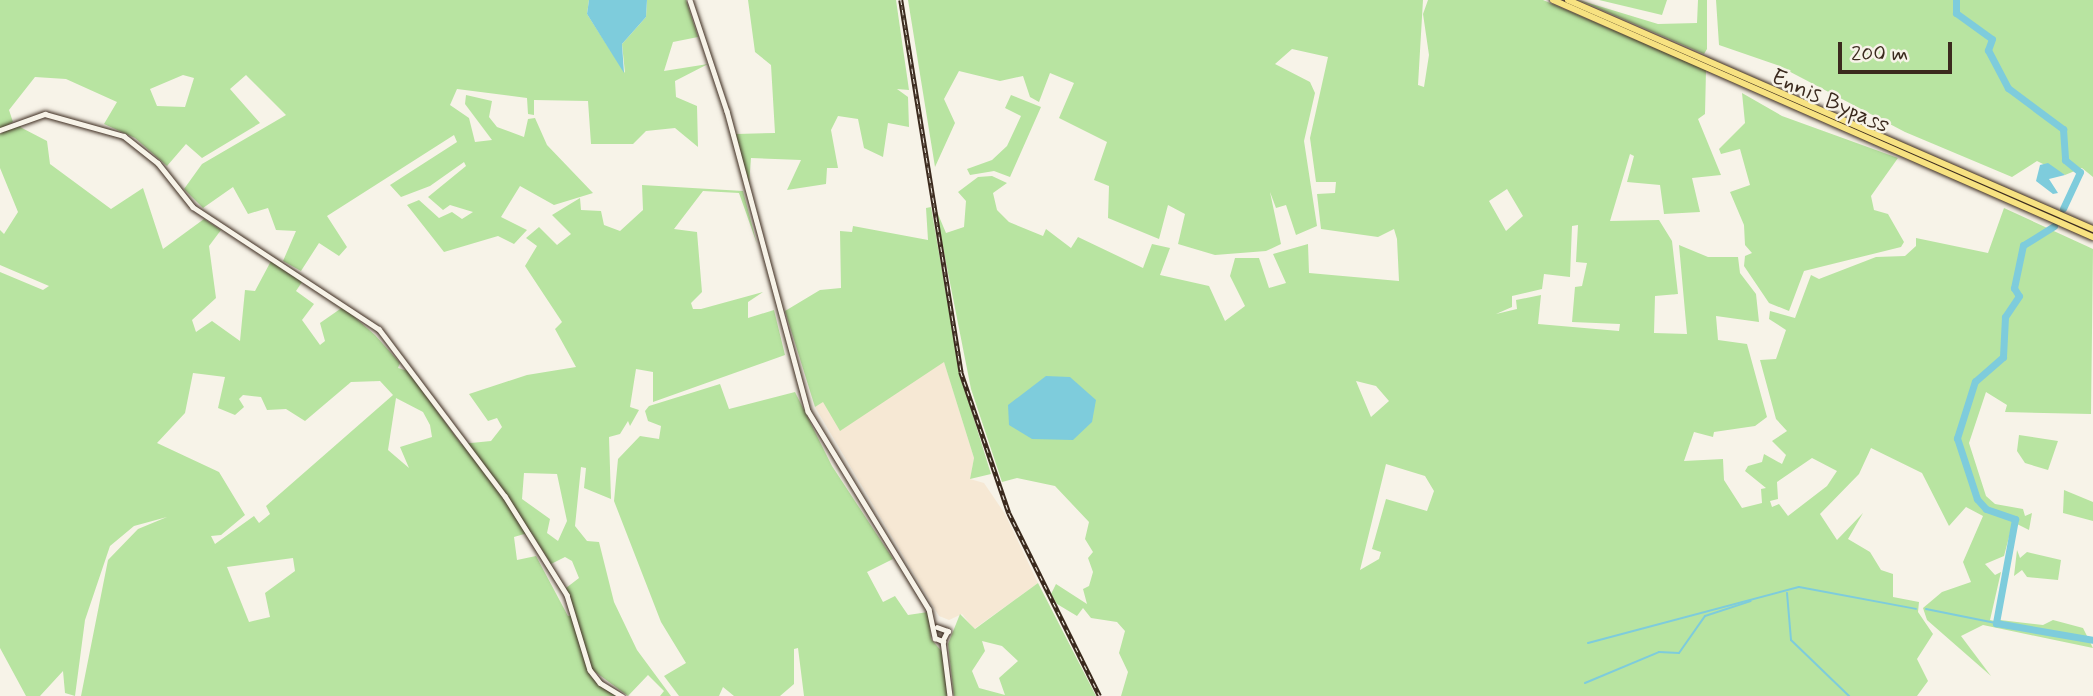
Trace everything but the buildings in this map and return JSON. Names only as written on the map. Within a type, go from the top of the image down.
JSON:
[{"type":"highway","name":"Ennis Bypass","points":[[1553,0],[1700,60]]},
{"type":"highway","name":"Ennis Bypass","points":[[1568,0],[2093,237]]},
{"type":"highway","name":"Ennis Bypass","points":[[1718,68],[2093,229]]},
{"type":"street","points":[[690,0],[727,111],[808,411],[937,627],[948,631],[943,641],[950,696]]},
{"type":"street","points":[[0,130],[45,114],[124,136],[158,163],[193,207],[310,279],[379,329],[505,496],[567,595],[590,670],[600,683],[622,696]]},
{"type":"street","points":[[937,627],[935,638],[943,641]]},
{"type":"shaded area","points":[[933,326],[974,458],[970,479],[984,483],[1005,514],[1038,583],[974,629],[962,614],[949,620],[939,616],[815,407]]},
{"type":"green space","points":[[0,0],[589,0],[587,14],[625,73],[622,44],[646,17],[647,0],[686,0],[698,37],[673,42],[664,71],[708,64],[675,81],[676,97],[697,106],[698,147],[675,128],[646,131],[633,144],[591,144],[588,101],[534,100],[534,115],[528,114],[527,98],[457,89],[450,105],[469,118],[475,142],[492,140],[465,104],[466,95],[492,101],[489,117],[497,127],[524,137],[528,119],[535,118],[547,145],[593,193],[554,205],[520,186],[501,217],[527,230],[514,244],[498,236],[444,252],[407,205],[419,200],[439,218],[452,212],[462,219],[473,212],[450,205],[443,210],[428,197],[466,166],[464,162],[430,186],[401,197],[390,185],[457,142],[454,135],[327,216],[347,247],[339,256],[319,243],[301,271],[283,261],[296,231],[276,230],[268,208],[248,214],[233,187],[203,208],[184,189],[202,164],[286,115],[246,75],[230,89],[260,123],[202,158],[186,144],[167,166],[135,138],[104,124],[117,102],[66,79],[35,77],[9,110],[13,122],[0,129]],"holes":[[[183,75],[194,78],[185,107],[157,106],[150,89]]]},
{"type":"green space","points":[[748,0],[896,0],[909,90],[897,89],[908,97],[909,127],[888,123],[883,157],[864,148],[858,119],[838,116],[831,130],[838,168],[827,168],[826,184],[787,190],[801,160],[751,158],[749,185],[736,134],[775,133],[771,65],[755,52]]},
{"type":"green space","points":[[908,0],[1423,0],[1418,85],[1424,87],[1429,55],[1423,14],[1428,0],[1543,0],[1706,70],[1705,114],[1698,119],[1721,175],[1692,178],[1700,212],[1664,214],[1660,185],[1627,182],[1634,156],[1630,154],[1610,221],[1659,220],[1672,241],[1678,294],[1655,296],[1654,333],[1687,334],[1679,245],[1708,257],[1738,257],[1740,273],[1756,294],[1759,322],[1716,316],[1718,340],[1747,344],[1767,417],[1755,426],[1714,432],[1713,437],[1694,432],[1684,461],[1723,459],[1724,480],[1742,508],[1762,503],[1761,489],[1766,488],[1745,471],[1748,466],[1762,462],[1764,454],[1782,464],[1786,455],[1772,441],[1787,431],[1776,419],[1760,360],[1776,359],[1786,330],[1769,319],[1770,311],[1795,318],[1811,275],[1819,279],[1876,257],[1905,256],[1916,246],[1916,238],[1988,253],[2004,208],[2093,249],[2091,414],[2005,412],[2007,405],[1986,392],[1969,443],[1986,496],[1995,504],[2023,509],[2025,516],[2032,513],[2029,530],[2013,522],[2004,556],[1985,564],[1995,575],[2001,572],[1990,620],[2006,623],[1998,621],[2000,609],[2000,620],[2043,625],[2053,620],[2083,628],[2093,648],[1983,625],[1961,636],[1991,676],[1927,620],[1923,608],[1942,592],[1971,582],[1963,562],[1983,516],[1966,507],[1949,526],[1922,473],[1871,448],[1859,474],[1820,514],[1837,540],[1863,513],[1848,539],[1870,552],[1881,570],[1893,574],[1893,597],[1919,602],[1918,612],[1933,634],[1917,659],[1928,681],[1917,696],[1121,696],[1128,672],[1119,653],[1125,631],[1117,622],[1091,618],[1083,608],[1077,616],[1057,604],[1051,594],[1056,584],[1087,604],[1083,589],[1089,586],[1093,572],[1088,558],[1093,552],[1085,539],[1089,522],[1055,486],[1017,478],[1002,482],[971,389],[935,207],[946,233],[964,227],[966,201],[958,192],[978,177],[992,176],[1007,183],[993,193],[997,210],[1009,222],[1043,236],[1046,229],[1071,248],[1078,237],[1143,268],[1152,244],[1170,248],[1160,275],[1209,286],[1225,321],[1245,306],[1230,276],[1235,258],[1259,258],[1269,288],[1286,283],[1273,254],[1308,244],[1309,273],[1399,281],[1394,229],[1378,237],[1321,229],[1317,194],[1335,193],[1336,182],[1316,182],[1310,138],[1328,57],[1292,49],[1275,64],[1310,82],[1315,93],[1304,141],[1317,226],[1296,235],[1286,205],[1276,208],[1270,192],[1281,244],[1266,251],[1215,255],[1178,244],[1185,214],[1168,205],[1159,239],[1108,218],[1109,186],[1094,180],[1107,142],[1059,118],[1074,83],[1050,73],[1039,102],[1030,97],[1023,76],[1000,81],[959,71],[944,99],[955,123],[935,167]],"holes":[[[1507,189],[1523,216],[1506,231],[1489,201]],[[1578,225],[1576,262],[1587,263],[1582,286],[1575,287],[1572,322],[1620,324],[1619,331],[1538,324],[1541,295],[1516,300],[1517,309],[1496,314],[1512,307],[1512,296],[1542,289],[1544,274],[1570,277],[1572,226]],[[1356,381],[1376,386],[1389,401],[1371,417]],[[1812,458],[1837,471],[1827,486],[1788,516],[1779,504],[1772,507],[1770,501],[1778,499],[1777,482]],[[1386,464],[1425,476],[1434,491],[1427,511],[1386,499],[1372,549],[1381,552],[1379,559],[1360,570]]]},
{"type":"green space","points":[[1579,0],[1658,24],[1697,23],[1698,0],[1707,0],[1707,49],[1704,54]]},
{"type":"green space","points":[[1599,0],[1667,0],[1662,15]]},
{"type":"green space","points":[[1716,0],[2093,0],[2093,177],[2082,168],[2065,175],[2037,161],[2012,177],[1905,132],[1777,65],[1719,45]]},
{"type":"green space","points":[[1742,93],[1782,116],[1898,158],[1871,196],[1874,210],[1888,214],[1904,242],[1901,247],[1804,271],[1789,311],[1769,303],[1744,266],[1745,256],[1752,253],[1745,245],[1744,225],[1730,192],[1750,185],[1740,149],[1721,154],[1719,149],[1745,123]]},
{"type":"green space","points":[[1011,95],[1041,107],[1010,177],[994,171],[970,175],[967,169],[992,160],[1007,146],[1021,116],[1005,108]]},
{"type":"green space","points":[[24,122],[20,127],[47,141],[50,164],[111,209],[143,188],[163,249],[204,219],[221,230],[209,246],[216,298],[192,320],[196,332],[212,321],[240,341],[245,290],[255,291],[271,261],[304,279],[296,291],[314,304],[302,320],[320,345],[325,341],[320,323],[343,307],[375,335],[400,363],[398,368],[408,371],[461,444],[491,441],[502,427],[497,418],[488,421],[469,394],[527,375],[576,367],[555,329],[562,322],[525,266],[537,246],[526,238],[539,227],[557,245],[571,234],[552,215],[580,198],[581,210],[601,211],[604,225],[620,231],[643,210],[642,185],[743,191],[757,244],[739,193],[703,191],[674,229],[697,232],[702,292],[691,303],[693,309],[701,309],[763,292],[748,302],[748,318],[774,310],[785,355],[653,402],[653,372],[636,369],[630,407],[639,410],[630,426],[628,421],[620,434],[609,437],[611,499],[584,488],[586,468],[581,467],[575,526],[587,541],[599,542],[614,602],[637,650],[671,696],[660,696],[664,691],[648,675],[628,696],[594,671],[590,676],[617,696],[81,696],[108,560],[138,529],[167,517],[134,526],[110,546],[85,620],[75,696],[65,693],[63,671],[40,696],[26,696],[0,648],[0,272],[43,290],[49,286],[0,265],[0,230],[4,234],[18,212],[0,168],[0,134]],"holes":[[[193,373],[225,377],[218,408],[235,415],[244,407],[239,399],[243,395],[261,397],[267,410],[286,409],[305,421],[351,382],[380,381],[393,395],[266,506],[270,514],[259,523],[254,516],[215,544],[211,536],[221,535],[245,515],[219,472],[157,443],[185,413]],[[396,398],[423,412],[430,425],[432,437],[400,447],[409,468],[388,450]],[[524,473],[557,474],[567,521],[558,541],[547,533],[550,519],[522,499]],[[531,532],[551,564],[565,557],[572,561],[579,578],[566,588],[576,615],[568,616],[536,556],[517,560],[514,537]],[[293,558],[295,571],[265,593],[270,617],[249,622],[227,567]]]},
{"type":"green space","points":[[931,207],[960,374],[991,474],[970,479],[974,458],[944,362],[840,431],[823,402],[815,407],[785,311],[820,290],[841,288],[840,231],[852,232],[853,226],[928,240],[926,208]]},
{"type":"green space","points":[[720,384],[729,409],[795,392],[832,466],[893,559],[867,572],[883,602],[895,596],[908,615],[928,612],[931,639],[944,654],[947,696],[804,696],[798,648],[794,649],[794,684],[780,696],[734,696],[723,687],[719,696],[679,696],[664,676],[686,663],[661,622],[614,501],[618,459],[640,436],[659,439],[661,426],[648,421],[645,411],[649,406]]},
{"type":"green space","points":[[2019,435],[2058,441],[2048,470],[2025,463],[2017,451]]},
{"type":"green space","points":[[2064,490],[2093,502],[2093,521],[2063,513]]},
{"type":"green space","points":[[2017,550],[2020,558],[2027,552],[2061,560],[2058,580],[2027,577],[2022,570],[2014,576]]},
{"type":"green space","points":[[1038,583],[1096,696],[954,696],[948,644],[960,614],[975,629]],"holes":[[[982,641],[1002,646],[1018,661],[999,678],[1005,695],[979,688],[972,671],[985,651]]]},
{"type":"water","points":[[589,0],[647,0],[646,17],[622,44],[624,73],[587,14]]},
{"type":"water","points":[[2048,163],[2065,175],[2049,179],[2058,193],[2053,194],[2036,181],[2040,165]]},
{"type":"water","points":[[1046,376],[1070,377],[1096,400],[1092,422],[1073,440],[1032,439],[1009,425],[1008,405]]},
{"type":"waterway","points":[[1956,0],[1956,13],[1992,39],[1988,50],[2008,88],[2063,129],[2065,160],[2080,172],[2063,208]]},
{"type":"waterway","points":[[2054,226],[2023,245],[2014,288],[2019,296],[2005,317],[2003,357],[1975,381],[1957,438],[1977,499],[1986,509],[2015,519],[1996,623],[2093,640]]},
{"type":"waterway","points":[[1588,643],[1799,587],[1916,609]]},
{"type":"waterway","points":[[1787,593],[1791,640],[1849,696]]},
{"type":"waterway","points":[[1585,683],[1659,652],[1679,653],[1705,616],[1751,601]]},
{"type":"waterway","points":[[1926,609],[1996,623]]},
{"type":"railway","points":[[901,0],[961,372],[1009,513],[1100,696]]}]
